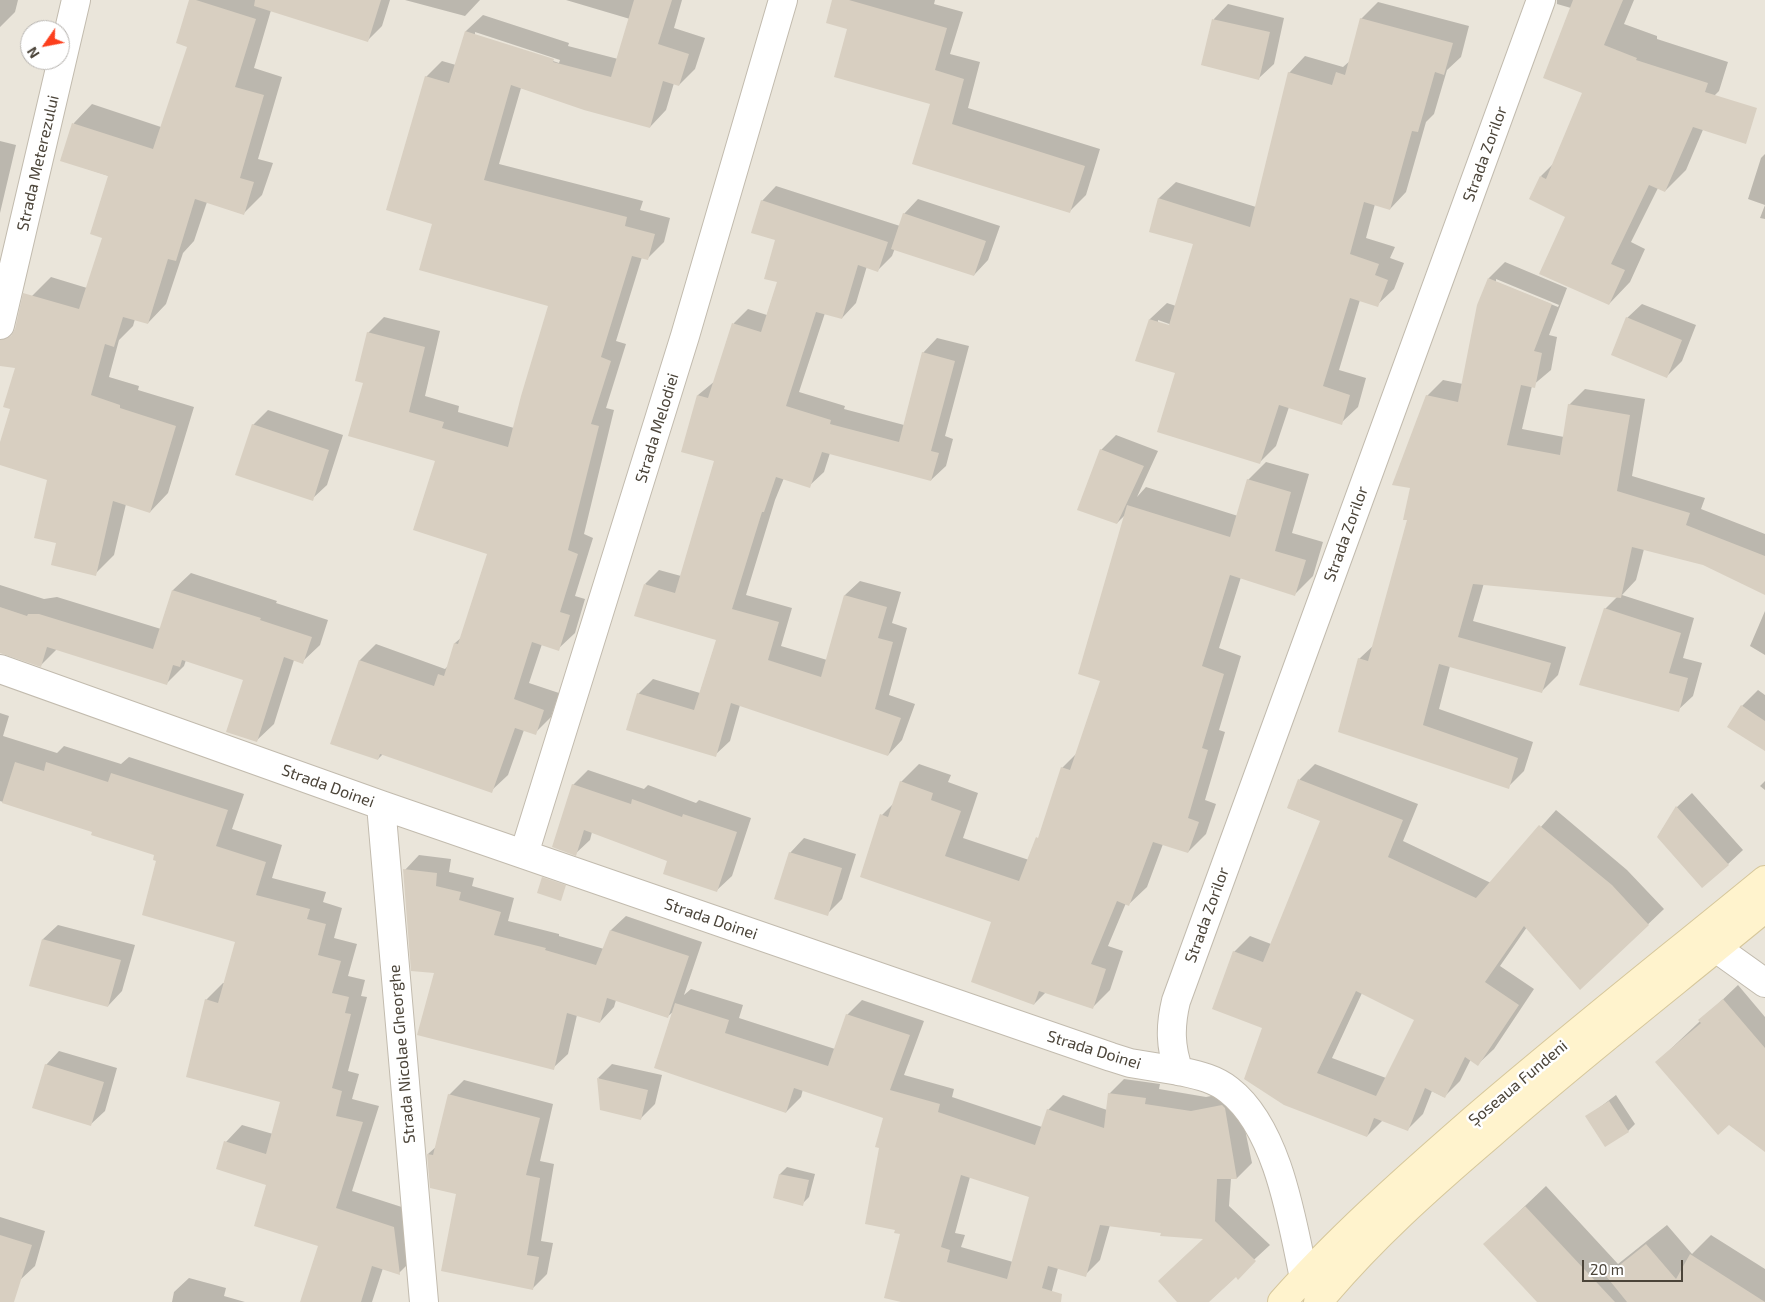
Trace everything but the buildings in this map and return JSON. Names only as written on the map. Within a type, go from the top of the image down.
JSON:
[{"type":"main road","name":"Șoseaua Fundeni","points":[[1282,1301],[1384,1199],[1512,1087],[1765,880]]},
{"type":"main road","name":"Șoseaua Fundeni","points":[[1318,1302],[1356,1258],[1400,1215],[1527,1102],[1765,908]]},
{"type":"street","name":"Strada Meterezului","points":[[0,325],[76,0]]},
{"type":"street","name":"Strada Melodiei","points":[[524,854],[685,336],[783,0]]},
{"type":"street","name":"Strada Zorilor","points":[[1179,1071],[1170,1031],[1176,1001],[1541,0]]},
{"type":"street","name":"Strada Doinei","points":[[0,669],[380,805],[1111,1057],[1130,1063],[1205,1077],[1230,1090],[1243,1104],[1256,1123],[1274,1161],[1280,1180],[1304,1278]]},
{"type":"street","name":"Strada Nicolae Gheorghe","points":[[380,805],[424,1302]]},
{"type":"street","points":[[1716,948],[1765,983]]},
{"type":"street","points":[[1337,1302],[1356,1258]]},
{"type":"shaded area","points":[[0,0],[1765,0],[1765,1302],[0,1302]]}]
